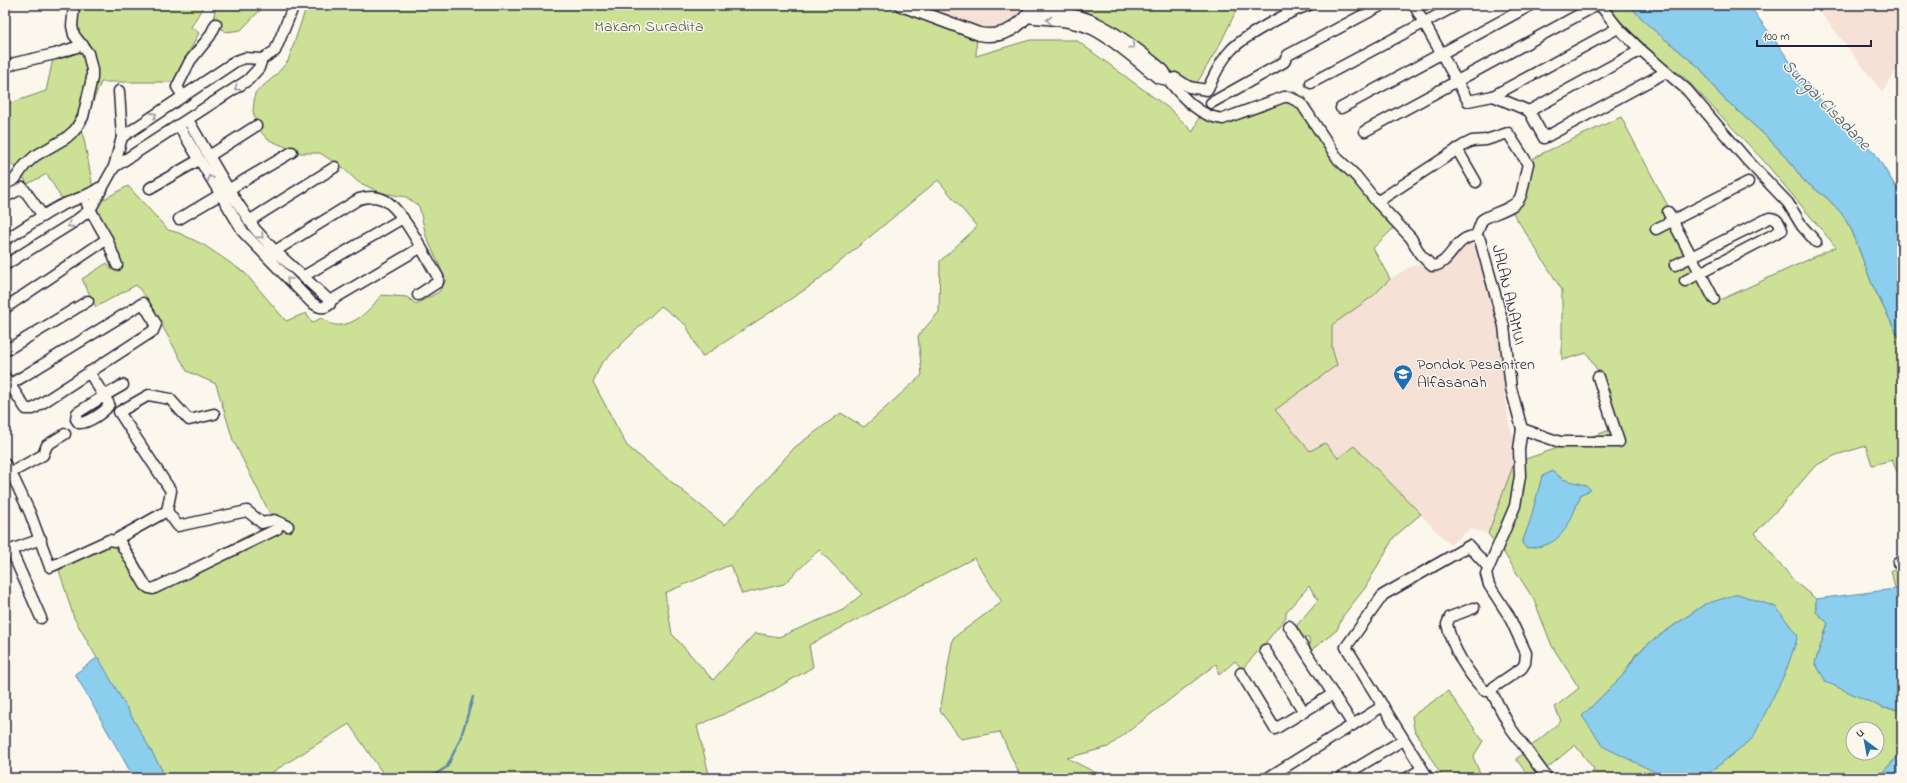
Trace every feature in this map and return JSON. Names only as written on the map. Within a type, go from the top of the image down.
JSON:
[{"type":"main road","points":[[901,5],[986,35],[1005,33],[1017,26],[1031,10]]},
{"type":"street","points":[[5,185],[14,179],[29,160],[58,144],[75,130],[84,112],[92,78],[92,70],[88,53],[77,40],[72,26],[74,5]]},
{"type":"street","points":[[122,137],[236,61],[245,58],[262,59],[271,55],[278,46],[294,5]]},
{"type":"street","points":[[1031,10],[1093,29],[1110,40],[1158,78],[1168,80],[1175,78],[1189,87],[1207,90],[1223,59],[1235,46],[1292,12],[1309,5]]},
{"type":"street","points":[[1211,103],[1284,62],[1288,55],[1382,5]]},
{"type":"street","points":[[1414,5],[1440,54],[1468,101],[1493,96],[1618,28]]},
{"type":"street","points":[[1311,83],[1457,5]]},
{"type":"street","points":[[1341,108],[1531,5]]},
{"type":"street","points":[[1365,131],[1597,5]]},
{"type":"street","points":[[1600,5],[1618,28],[1687,90],[1746,159],[1788,203],[1802,226],[1816,242]]},
{"type":"street","points":[[182,96],[177,87],[190,61],[210,36],[216,24]]},
{"type":"street","points":[[5,68],[15,63],[55,54],[82,45]]},
{"type":"street","points":[[1528,111],[1641,50]]},
{"type":"street","points":[[114,167],[248,80],[259,68],[262,59]]},
{"type":"street","points":[[1493,96],[1528,111],[1544,138],[1666,72]]},
{"type":"street","name":"JALAN ANAMUI","points":[[1168,80],[1193,107],[1213,118],[1223,119],[1284,97],[1297,100],[1301,103],[1338,159],[1356,176],[1376,202],[1411,238],[1420,254],[1432,266],[1441,263],[1459,242],[1470,236],[1476,236],[1480,240],[1504,326],[1512,388],[1522,429],[1519,448],[1520,476],[1515,506],[1486,574],[1489,585],[1509,616],[1526,653],[1525,663],[1522,668],[1494,687],[1491,692]]},
{"type":"street","points":[[5,265],[74,222],[90,210],[114,167],[122,137],[119,91]]},
{"type":"street","points":[[188,120],[204,158],[248,238],[317,307],[323,308],[330,304],[330,301],[420,248]]},
{"type":"street","points":[[178,126],[204,158]]},
{"type":"street","points":[[150,188],[204,158],[256,126]]},
{"type":"street","points":[[1376,202],[1457,149],[1472,141],[1495,138],[1506,133],[1510,134],[1528,164],[1519,200],[1482,220],[1476,236]]},
{"type":"street","points":[[1457,149],[1476,182]]},
{"type":"street","points":[[179,219],[292,152]]},
{"type":"street","points":[[249,221],[335,168]]},
{"type":"street","points":[[1656,229],[1670,216],[1748,182]]},
{"type":"street","points":[[5,240],[43,216],[90,195],[103,185]]},
{"type":"street","points":[[5,197],[23,188],[43,216]]},
{"type":"street","points":[[224,193],[275,251],[330,301]]},
{"type":"street","points":[[275,251],[359,199],[366,196],[377,197],[388,202],[402,218],[438,280],[433,286],[418,294]]},
{"type":"street","points":[[83,197],[107,239],[117,265]]},
{"type":"street","points":[[1779,222],[1796,214]]},
{"type":"street","points":[[1670,216],[1714,299]]},
{"type":"street","points":[[304,276],[402,218]]},
{"type":"street","points":[[1675,265],[1769,218],[1774,218],[1779,222],[1782,230],[1685,281]]},
{"type":"street","points":[[5,308],[107,239]]},
{"type":"street","points":[[5,351],[88,301]]},
{"type":"street","points":[[143,303],[156,324],[153,331],[29,410],[26,409],[7,383],[143,303]]},
{"type":"street","points":[[89,372],[104,396],[123,384]]},
{"type":"street","points":[[1522,429],[1560,442],[1619,442],[1598,377]]},
{"type":"street","points":[[214,414],[189,420],[170,399],[149,395],[119,412],[171,491],[167,511],[178,526],[247,511],[262,523],[274,520],[288,526]]},
{"type":"street","points":[[65,434],[48,445],[43,456],[8,468],[41,539],[50,567],[109,540],[115,540],[120,542],[145,585],[148,588],[153,589],[277,529]]},
{"type":"street","points":[[115,540],[167,511]]},
{"type":"street","points":[[41,539],[8,551],[41,618]]},
{"type":"street","points":[[1428,778],[1346,647],[1383,595],[1469,546],[1488,567]]},
{"type":"street","points":[[1474,608],[1450,617],[1447,624],[1457,650],[1484,692],[1491,692],[1510,727],[1547,778]]},
{"type":"street","points":[[1289,626],[1352,725]]},
{"type":"street","points":[[1266,650],[1304,712]]},
{"type":"street","points":[[1241,673],[1275,729],[1333,694]]},
{"type":"street","points":[[1270,777],[1383,706]]},
{"type":"street","points":[[1340,778],[1403,740]]},
{"type":"street","points":[[1407,778],[1422,769]]},
{"type":"shaded area","points":[[912,5],[1037,5],[1017,22],[977,30]]},
{"type":"shaded area","points":[[1815,5],[1902,5],[1902,61],[1882,92]]},
{"type":"shaded area","name":"Pondok Pesantren Alfasanah","points":[[1468,243],[1474,244],[1478,250],[1495,301],[1502,341],[1506,408],[1509,424],[1516,445],[1514,463],[1488,533],[1470,529],[1450,545],[1354,446],[1338,459],[1310,451],[1275,410],[1337,365],[1332,348],[1331,325],[1373,296],[1390,279],[1408,268],[1424,263],[1432,266]]},
{"type":"green space","points":[[70,5],[204,5],[191,27],[199,33],[173,82],[101,82],[82,128],[93,188],[86,193],[61,198],[47,174],[27,184],[23,176],[5,158],[5,105],[46,91],[53,59],[76,48]]},
{"type":"green space","points":[[213,5],[265,5],[241,30],[226,32],[214,23],[215,9]]},
{"type":"green space","name":"Makam Suradita","points":[[307,5],[912,5],[977,30],[976,56],[1030,40],[1076,40],[1171,110],[1193,132],[1200,115],[1217,120],[1285,94],[1295,92],[1306,98],[1319,137],[1396,226],[1373,248],[1390,279],[1373,296],[1332,325],[1332,348],[1337,365],[1275,410],[1310,451],[1325,443],[1338,458],[1354,446],[1421,514],[1394,537],[1365,588],[1343,616],[1337,630],[1310,651],[1309,638],[1301,638],[1297,625],[1318,600],[1309,586],[1286,612],[1286,617],[1263,646],[1242,669],[1235,661],[1219,675],[1216,664],[1108,747],[1067,758],[1106,778],[1021,778],[1000,732],[961,739],[940,711],[953,638],[1002,602],[974,558],[809,645],[813,667],[760,698],[697,726],[710,778],[386,778],[349,724],[263,778],[166,778],[74,618],[59,570],[123,534],[152,585],[274,522],[233,440],[216,384],[187,371],[147,298],[136,285],[96,307],[82,279],[107,263],[112,270],[120,264],[95,204],[128,186],[168,230],[179,233],[204,245],[245,273],[286,321],[306,313],[312,323],[321,318],[333,325],[342,325],[361,316],[381,295],[407,297],[416,304],[439,292],[446,280],[426,236],[419,206],[406,197],[382,193],[358,182],[343,168],[320,153],[300,153],[267,139],[257,127],[253,111],[255,93],[276,75],[288,61]],"holes":[[[938,180],[977,227],[940,261],[939,312],[918,336],[922,375],[864,427],[841,413],[795,447],[725,525],[627,446],[593,382],[601,364],[661,306],[686,325],[702,357],[812,285]],[[819,550],[862,594],[843,610],[779,637],[755,633],[713,680],[672,634],[665,593],[730,565],[742,594],[784,584]]]},
{"type":"green space","points":[[1063,5],[1239,5],[1220,44],[1197,83],[1174,74],[1107,27],[1081,14],[1081,8]]},
{"type":"green space","points":[[1604,5],[1629,5],[1649,26],[1700,68],[1720,95],[1767,137],[1788,159],[1803,180],[1827,198],[1842,214],[1852,231],[1872,284],[1896,332],[1902,340],[1902,474],[1898,474],[1892,460],[1872,465],[1866,446],[1836,455],[1815,466],[1781,506],[1755,533],[1795,582],[1816,599],[1816,612],[1828,623],[1815,663],[1883,708],[1902,710],[1902,752],[1878,777],[1589,778],[1588,776],[1594,769],[1575,745],[1535,778],[1530,778],[1516,759],[1561,721],[1555,707],[1579,688],[1552,646],[1534,600],[1504,553],[1488,534],[1514,463],[1610,430],[1611,393],[1587,353],[1562,360],[1562,290],[1508,205],[1523,198],[1527,162],[1543,153],[1621,117],[1718,301],[1836,247],[1763,160],[1684,77],[1661,61]],"holes":[[[1553,471],[1581,494],[1575,509],[1522,543]],[[1705,604],[1583,716],[1623,675],[1636,654],[1653,640]]]},
{"type":"green space","points":[[1902,568],[1902,590],[1895,589],[1891,570]]},
{"type":"green space","points":[[1448,691],[1483,741],[1473,757],[1482,778],[1442,777],[1414,729],[1412,716]]},
{"type":"water","points":[[1629,5],[1749,5],[1797,71],[1831,113],[1875,153],[1902,197],[1902,340],[1896,332],[1872,284],[1852,231],[1842,214],[1827,198],[1803,180],[1788,159],[1767,137],[1720,95],[1700,68],[1649,26]]},
{"type":"water","points":[[1553,471],[1562,479],[1586,485],[1591,490],[1581,494],[1569,523],[1555,540],[1546,545],[1526,548],[1522,543],[1530,521],[1542,476]]},
{"type":"water","points":[[1895,589],[1902,590],[1902,710],[1883,708],[1826,682],[1815,663],[1828,623],[1816,612],[1816,599]]},
{"type":"water","points":[[1738,594],[1776,607],[1798,636],[1786,671],[1753,738],[1709,773],[1665,777],[1604,747],[1582,716],[1623,675],[1637,654],[1653,640],[1705,604]]},
{"type":"water","points":[[98,657],[166,778],[134,778],[75,674]]},
{"type":"water","points":[[1902,752],[1902,778],[1872,778],[1878,777]]},
{"type":"waterway","points":[[429,778],[447,767],[461,737],[473,697]]},
{"type":"place","name":"Pondok Pesantren Alfasanah","points":[[1403,391]]},
{"type":"water label","name":"Sungai Cisadane","points":[[1826,105]]}]
